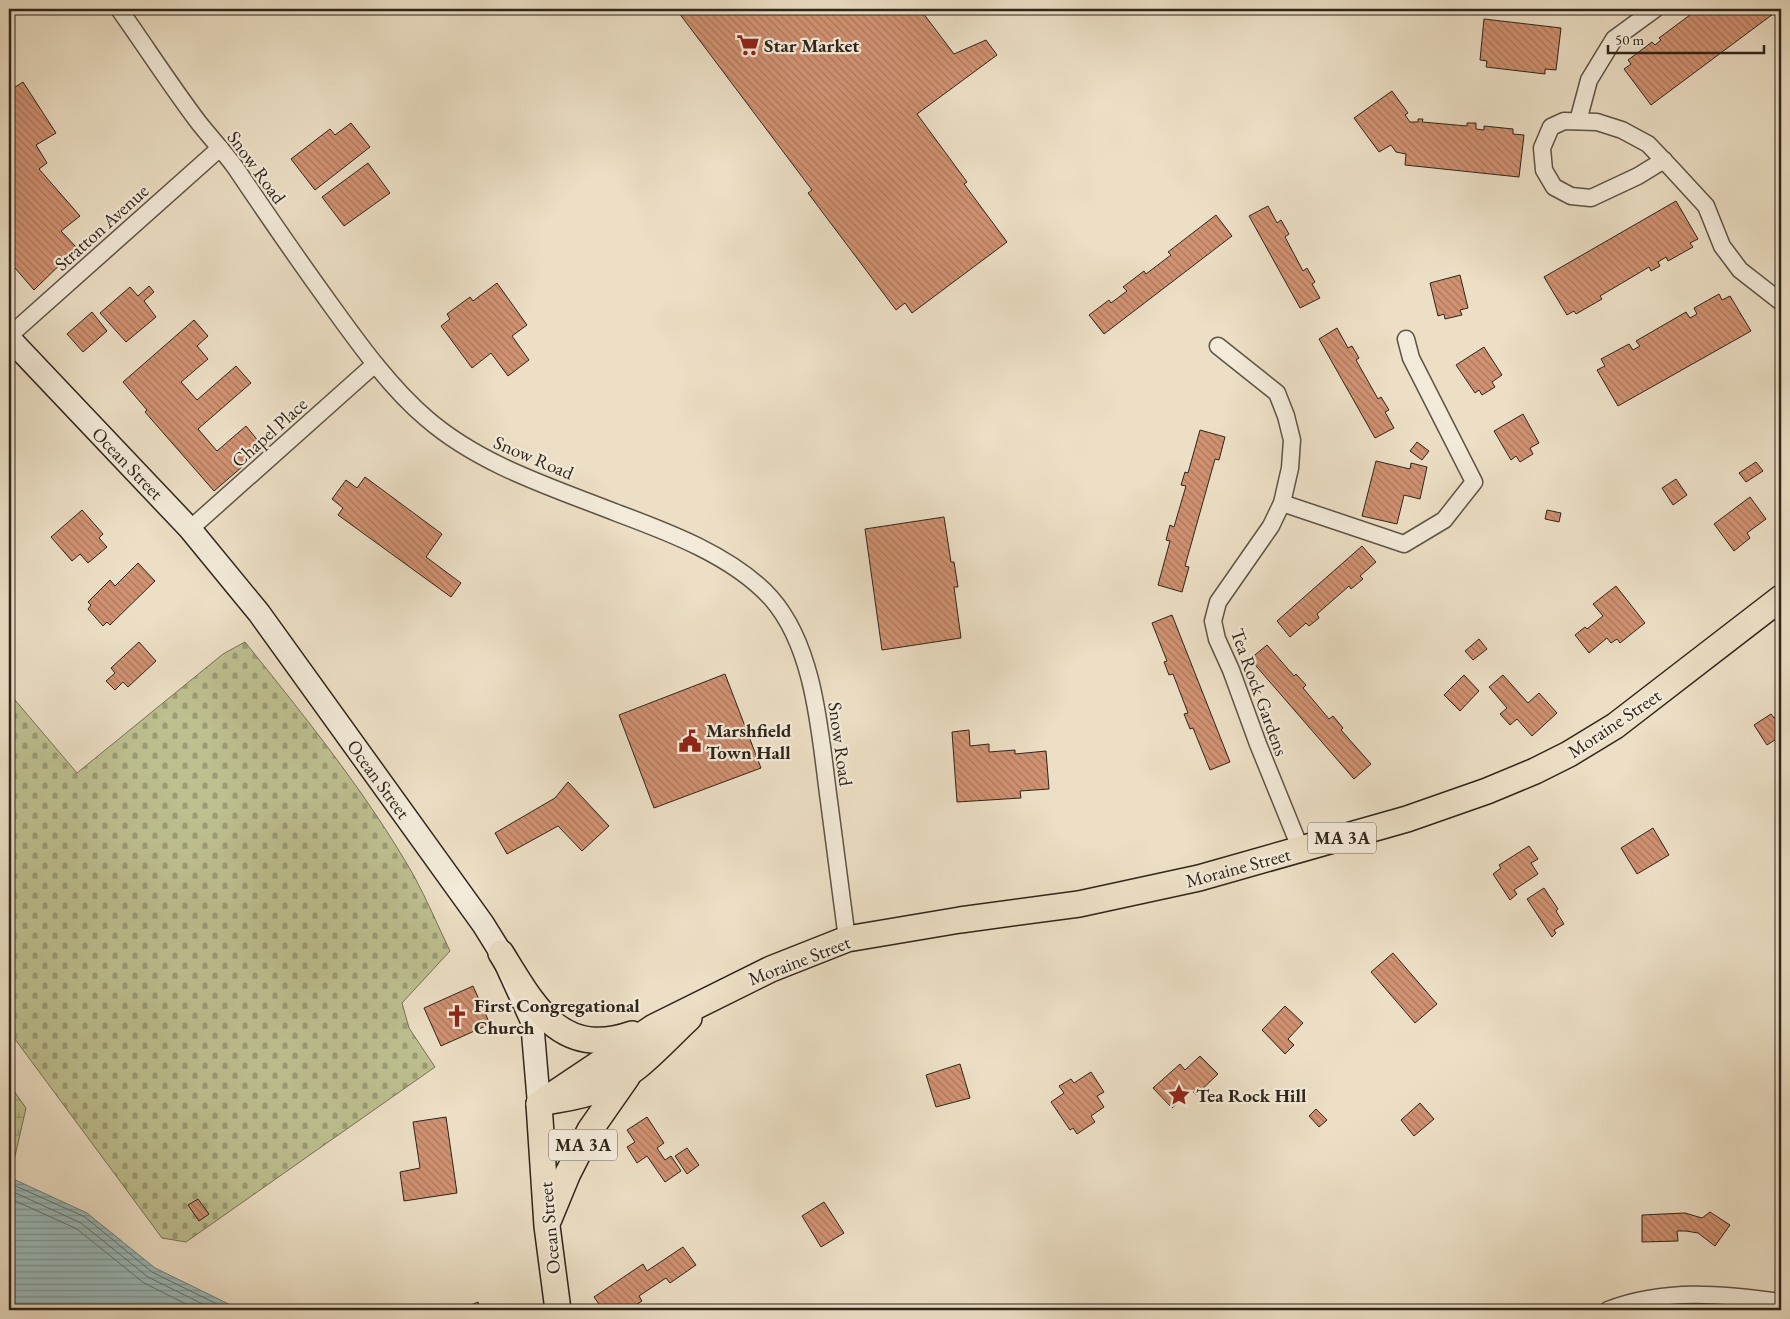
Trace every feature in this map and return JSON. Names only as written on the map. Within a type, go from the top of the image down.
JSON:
[{"type":"main road","name":"Ocean Street","points":[[9,337],[190,529],[258,613],[451,878],[501,953],[532,1022],[547,1226],[558,1310]]},
{"type":"main road","name":"Moraine Street","points":[[539,1104],[654,1026],[704,1003],[771,968],[848,939],[960,920],[1079,904],[1199,878],[1407,819],[1469,798],[1535,771],[1569,754],[1615,726],[1781,598]]},
{"type":"main road","points":[[501,953],[529,998],[549,1021],[564,1031],[583,1040],[597,1042],[619,1038],[654,1026]]},
{"type":"main road","name":"Moraine Street","points":[[539,1104],[601,1089],[631,1071],[704,1003]]},
{"type":"main road","name":"MA 3A","points":[[547,1226],[568,1173],[590,1130],[631,1071]]},
{"type":"street","name":"Snow Road","points":[[120,9],[199,122],[220,148],[292,251],[375,364],[424,417],[476,454],[545,485],[666,532],[720,558],[754,582],[771,598],[793,632],[808,672],[815,703],[826,775],[848,939]]},
{"type":"street","points":[[1578,121],[1589,80],[1614,39],[1655,9]]},
{"type":"street","points":[[1664,160],[1638,176],[1591,198],[1571,196],[1554,187],[1544,170],[1542,148],[1551,127],[1564,121],[1597,122],[1622,130],[1648,144],[1664,160],[1706,206],[1722,246],[1740,270],[1781,302]]},
{"type":"street","name":"Stratton Avenue","points":[[9,337],[220,148]]},
{"type":"street","points":[[1282,503],[1404,544],[1444,520],[1474,482],[1411,358],[1406,339]]},
{"type":"street","name":"Tea Rock Gardens","points":[[1218,346],[1277,393],[1286,416],[1292,440],[1290,468],[1282,503],[1271,526],[1218,602],[1213,621],[1217,639],[1231,670],[1258,744],[1301,850]]},
{"type":"street","name":"Chapel Place","points":[[190,529],[375,364]]},
{"type":"street","points":[[1608,1310],[1676,1295],[1727,1295],[1781,1302]]},
{"type":"green space","points":[[245,642],[334,756],[376,815],[414,876],[450,951],[402,1003],[409,1028],[435,1067],[186,1242],[162,1238],[9,1031],[9,693],[77,773],[223,654]]},
{"type":"green space","points":[[9,1084],[26,1108],[10,1178],[9,1177]]},
{"type":"water","points":[[9,1177],[87,1213],[155,1268],[241,1310],[14,1310],[9,1308]]},
{"type":"building","points":[[676,9],[920,9],[954,54],[986,40],[997,55],[917,114],[967,182],[964,184],[1007,242],[912,313],[905,303],[896,310],[808,193],[812,190]]},
{"type":"building","points":[[1698,9],[1769,9],[1773,14],[1651,105],[1624,69],[1631,64],[1628,60],[1652,42],[1655,45],[1661,40],[1659,38]]},
{"type":"building","points":[[1484,19],[1561,28],[1556,70],[1545,69],[1545,74],[1486,67],[1487,61],[1480,60]]},
{"type":"building","points":[[23,82],[56,133],[36,145],[47,163],[39,169],[80,216],[61,231],[77,248],[34,290],[9,261],[9,91]]},
{"type":"building","points":[[1392,91],[1408,113],[1405,115],[1410,122],[1418,122],[1418,119],[1423,119],[1422,122],[1467,126],[1467,123],[1476,123],[1476,129],[1484,130],[1484,126],[1513,129],[1513,134],[1524,135],[1519,177],[1405,165],[1406,154],[1396,152],[1391,145],[1379,152],[1354,118]]},
{"type":"building","points":[[351,123],[370,147],[315,190],[291,159],[330,129],[335,135]]},
{"type":"building","points":[[368,163],[390,193],[344,226],[322,197]]},
{"type":"building","points":[[1676,201],[1698,239],[1690,243],[1693,247],[1668,261],[1666,257],[1658,262],[1660,266],[1651,271],[1649,267],[1600,296],[1602,299],[1576,314],[1574,311],[1567,315],[1544,277]]},
{"type":"building","points":[[1268,206],[1277,223],[1281,220],[1289,234],[1285,237],[1303,271],[1307,268],[1315,282],[1312,284],[1320,298],[1300,308],[1249,216]]},
{"type":"building","points":[[1216,215],[1232,236],[1104,334],[1089,315],[1109,300],[1111,303],[1127,291],[1123,287],[1144,271],[1146,274],[1171,255],[1168,252]]},
{"type":"building","points":[[1460,275],[1468,308],[1460,310],[1462,315],[1445,319],[1444,314],[1438,316],[1430,283]]},
{"type":"building","points":[[497,283],[527,325],[512,336],[529,360],[508,376],[491,353],[472,368],[441,326],[450,319],[447,314],[470,297],[473,301]]},
{"type":"building","points":[[149,286],[154,292],[144,301],[156,317],[126,342],[100,313],[130,287],[138,296]]},
{"type":"building","points":[[1719,294],[1722,300],[1730,296],[1751,331],[1618,406],[1597,370],[1605,366],[1601,359],[1629,344],[1633,350],[1640,346],[1636,341],[1686,312],[1690,318],[1697,314],[1694,308]]},
{"type":"building","points":[[92,312],[107,331],[83,352],[67,334]]},
{"type":"building","points":[[194,320],[208,336],[197,346],[208,359],[181,382],[197,400],[236,366],[251,383],[198,429],[217,451],[246,426],[264,448],[214,491],[145,412],[147,410],[123,382]]},
{"type":"building","points":[[1337,328],[1348,348],[1352,346],[1359,358],[1356,360],[1378,399],[1381,397],[1389,410],[1385,412],[1394,428],[1375,438],[1319,339]]},
{"type":"building","points":[[1484,347],[1502,375],[1492,382],[1495,387],[1482,395],[1479,390],[1475,393],[1456,365]]},
{"type":"building","points":[[1523,414],[1539,443],[1530,448],[1533,454],[1520,462],[1516,456],[1511,460],[1494,431]]},
{"type":"building","points":[[1200,430],[1225,437],[1219,460],[1215,459],[1185,566],[1189,567],[1182,592],[1158,585],[1170,541],[1166,540],[1170,525],[1174,527],[1186,486],[1181,485],[1185,472],[1188,473]]},
{"type":"building","points":[[1417,442],[1429,451],[1422,460],[1410,451]]},
{"type":"building","points":[[1376,461],[1410,469],[1411,463],[1427,467],[1420,499],[1404,495],[1397,524],[1362,516]]},
{"type":"building","points":[[1756,462],[1763,471],[1746,482],[1739,473]]},
{"type":"building","points":[[365,477],[442,534],[426,557],[461,583],[451,597],[338,515],[343,508],[332,499],[346,480],[357,488]]},
{"type":"building","points":[[1676,479],[1687,495],[1673,505],[1662,488]]},
{"type":"building","points":[[1750,497],[1766,519],[1747,533],[1750,538],[1734,551],[1714,524]]},
{"type":"building","points":[[82,510],[103,534],[99,538],[107,547],[88,563],[80,554],[72,561],[51,537]]},
{"type":"building","points":[[1547,510],[1561,513],[1559,522],[1545,519]]},
{"type":"building","points":[[944,517],[951,562],[954,562],[958,587],[954,587],[961,638],[882,650],[865,529]]},
{"type":"building","points":[[1362,546],[1376,562],[1360,576],[1363,579],[1351,589],[1349,586],[1317,614],[1319,618],[1309,626],[1306,623],[1290,637],[1277,621]]},
{"type":"building","points":[[138,563],[155,581],[110,625],[107,622],[103,626],[88,609],[91,605],[88,602],[110,580],[115,586]]},
{"type":"building","points":[[1616,586],[1645,623],[1620,643],[1617,639],[1611,643],[1607,638],[1589,653],[1575,635],[1585,627],[1587,629],[1603,616],[1593,604]]},
{"type":"building","points":[[1172,615],[1230,762],[1210,770],[1193,728],[1190,729],[1184,714],[1188,713],[1173,674],[1169,675],[1164,662],[1167,661],[1152,623]]},
{"type":"building","points":[[1479,639],[1487,649],[1473,660],[1465,651]]},
{"type":"building","points":[[139,642],[156,661],[128,687],[123,682],[115,690],[106,681],[115,673],[111,668]]},
{"type":"building","points":[[1267,645],[1294,676],[1296,674],[1306,685],[1303,688],[1329,719],[1333,716],[1343,728],[1341,730],[1371,764],[1354,779],[1250,659]]},
{"type":"building","name":"Marshfield Town Hall","points":[[725,674],[761,768],[654,808],[619,715]]},
{"type":"building","points":[[1464,675],[1479,691],[1460,711],[1444,695]]},
{"type":"building","points":[[1503,675],[1528,703],[1539,693],[1557,713],[1532,736],[1517,719],[1510,725],[1500,714],[1507,708],[1489,687]]},
{"type":"building","points":[[1781,713],[1781,736],[1767,745],[1754,725],[1771,714],[1774,718]]},
{"type":"building","points":[[969,730],[970,746],[989,744],[989,752],[1015,750],[1015,754],[1046,751],[1049,789],[1020,791],[1021,798],[957,802],[952,732]]},
{"type":"building","points":[[568,782],[609,826],[582,851],[558,826],[507,854],[495,833],[555,798]]},
{"type":"building","points":[[1653,828],[1669,855],[1637,874],[1621,848]]},
{"type":"building","points":[[1529,846],[1538,859],[1531,863],[1538,874],[1514,890],[1517,894],[1510,900],[1493,874],[1501,868],[1499,865]]},
{"type":"building","points":[[1544,888],[1558,909],[1556,911],[1564,924],[1554,930],[1556,933],[1552,937],[1527,899]]},
{"type":"building","points":[[1393,953],[1437,1004],[1415,1023],[1371,972]]},
{"type":"building","name":"First Congregational Church","points":[[473,986],[490,1024],[441,1046],[424,1008]]},
{"type":"building","points":[[1285,1006],[1303,1023],[1288,1039],[1294,1045],[1285,1054],[1262,1030]]},
{"type":"building","points":[[1200,1056],[1218,1074],[1196,1095],[1192,1090],[1172,1108],[1153,1088],[1180,1064],[1185,1070]]},
{"type":"building","points":[[960,1064],[970,1098],[936,1107],[926,1075]]},
{"type":"building","points":[[1091,1072],[1104,1092],[1097,1096],[1104,1107],[1091,1116],[1095,1122],[1077,1134],[1073,1128],[1070,1130],[1051,1102],[1064,1093],[1059,1086],[1071,1079],[1074,1083]]},
{"type":"building","points":[[1420,1103],[1434,1119],[1414,1136],[1401,1120]]},
{"type":"building","points":[[1316,1109],[1327,1120],[1319,1127],[1309,1116]]},
{"type":"building","points":[[446,1117],[457,1193],[404,1201],[400,1172],[420,1168],[413,1122]]},
{"type":"building","points":[[647,1117],[664,1143],[657,1148],[665,1160],[671,1156],[681,1171],[665,1182],[647,1156],[637,1163],[627,1147],[635,1142],[627,1130]]},
{"type":"building","points":[[687,1148],[699,1165],[687,1174],[675,1156]]},
{"type":"building","points":[[198,1199],[209,1214],[199,1221],[188,1205]]},
{"type":"building","points":[[824,1202],[844,1233],[821,1247],[802,1216]]},
{"type":"building","points":[[1710,1212],[1730,1225],[1715,1246],[1698,1233],[1686,1231],[1677,1231],[1678,1241],[1642,1242],[1642,1215],[1685,1213],[1702,1218]]},
{"type":"building","points":[[683,1247],[696,1265],[670,1283],[666,1278],[639,1296],[642,1301],[628,1310],[603,1310],[594,1297],[643,1264],[647,1271]]},
{"type":"building","points":[[478,1302],[481,1310],[459,1310]]},
{"type":"place","name":"Star Market","points":[[748,45]]},
{"type":"place","name":"Marshfield Town Hall","points":[[690,741]]},
{"type":"place","name":"First Congregational Church","points":[[457,1016]]},
{"type":"place","name":"Tea Rock Hill","points":[[1179,1095]]}]
